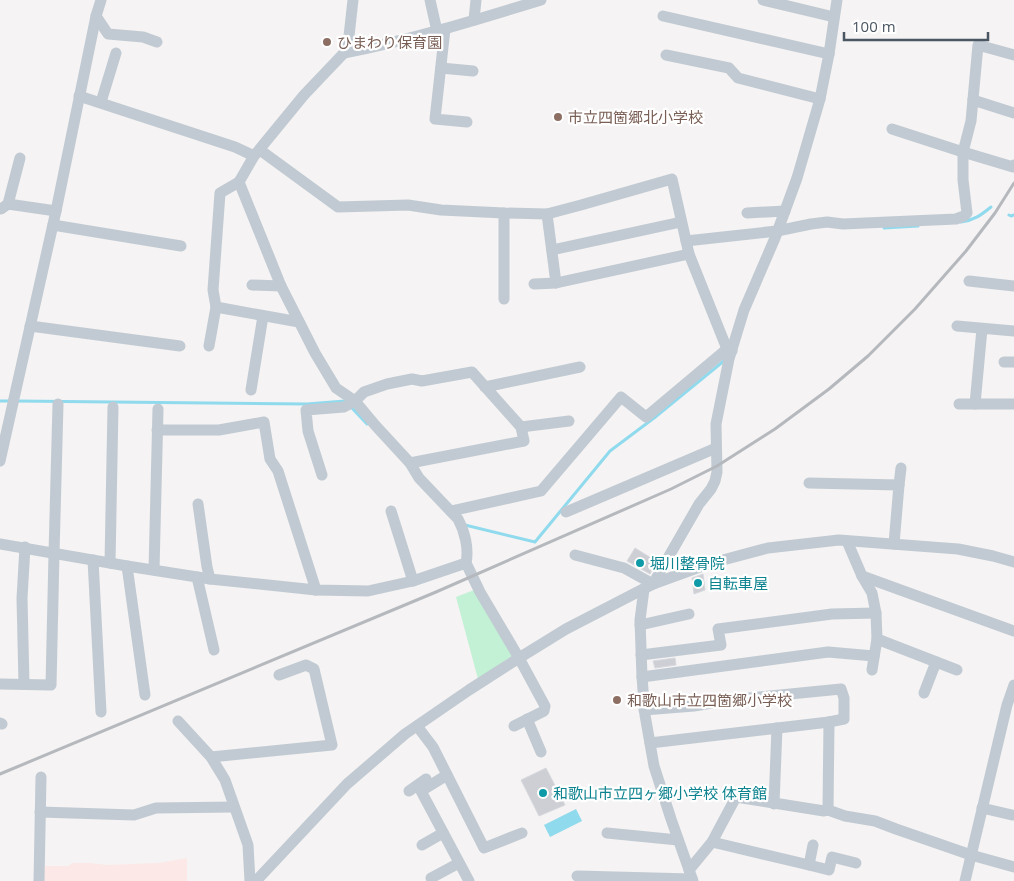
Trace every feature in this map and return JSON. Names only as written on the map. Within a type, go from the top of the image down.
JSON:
[{"type":"street","points":[[0,462],[53,225],[100,0]]},
{"type":"street","points":[[209,346],[216,307],[213,290],[220,193],[239,182],[257,153],[304,96],[344,53],[349,36],[353,0]]},
{"type":"street","points":[[430,0],[441,30],[440,68],[435,118],[467,122]]},
{"type":"street","points":[[474,20],[476,0]]},
{"type":"street","points":[[344,53],[385,45],[441,30],[523,3],[541,0]]},
{"type":"street","points":[[763,0],[834,17]]},
{"type":"street","points":[[691,877],[654,766],[644,710],[640,624],[649,586],[715,481],[717,472],[716,424],[729,353],[744,310],[797,178],[820,99],[837,0]]},
{"type":"street","points":[[96,16],[108,34],[143,37],[156,42]]},
{"type":"street","points":[[663,16],[828,54]]},
{"type":"street","points":[[686,241],[777,231],[827,222],[843,224],[964,216],[967,213],[963,180],[963,152],[971,121],[978,45],[1014,55]]},
{"type":"street","points":[[101,102],[116,53]]},
{"type":"street","points":[[666,55],[728,68],[738,78],[820,99]]},
{"type":"street","points":[[440,68],[473,72]]},
{"type":"street","points":[[79,96],[257,153],[338,207],[408,205],[440,210],[504,214],[547,214],[672,179],[689,254],[729,353]]},
{"type":"street","points":[[973,100],[1014,113]]},
{"type":"street","points":[[892,129],[1013,167],[1014,165]]},
{"type":"street","points":[[20,158],[4,206],[56,211]]},
{"type":"street","points":[[239,182],[281,286],[315,353],[336,388],[375,425],[410,463],[419,478],[457,519],[467,547],[466,563],[480,592],[545,706],[544,711],[514,726]]},
{"type":"street","points":[[747,212],[785,211]]},
{"type":"street","points":[[504,214],[504,299]]},
{"type":"street","points":[[547,214],[556,283]]},
{"type":"street","points":[[552,250],[681,222]]},
{"type":"street","points":[[53,225],[181,246]]},
{"type":"street","points":[[534,284],[556,283],[689,254]]},
{"type":"street","points":[[969,281],[1014,286]]},
{"type":"street","points":[[252,285],[281,286]]},
{"type":"street","points":[[216,307],[299,322]]},
{"type":"street","points":[[251,390],[263,316]]},
{"type":"street","points":[[30,326],[180,346]]},
{"type":"street","points":[[957,326],[1014,331]]},
{"type":"street","points":[[974,404],[982,329]]},
{"type":"street","points":[[457,519],[541,491],[621,397],[646,417],[729,353]]},
{"type":"street","points":[[485,387],[580,367]]},
{"type":"street","points":[[322,475],[308,431],[306,410],[344,407],[364,392],[388,384],[412,380],[422,381],[472,372],[521,427],[524,441],[410,463]]},
{"type":"street","points":[[0,684],[51,685],[58,404]]},
{"type":"street","points":[[959,404],[1014,404]]},
{"type":"street","points":[[110,564],[113,406]]},
{"type":"street","points":[[154,570],[158,409]]},
{"type":"street","points":[[521,427],[569,420]]},
{"type":"street","points":[[157,430],[219,430],[264,422],[270,459],[278,471],[316,590]]},
{"type":"street","points":[[566,512],[716,448]]},
{"type":"street","points":[[894,544],[901,468]]},
{"type":"street","points":[[809,483],[899,485]]},
{"type":"street","points":[[198,504],[210,579]]},
{"type":"street","points":[[391,511],[414,581]]},
{"type":"street","points":[[256,881],[347,784],[405,734],[519,658],[566,630],[649,586],[708,564],[768,548],[840,540],[958,549],[1014,562]]},
{"type":"street","points":[[847,541],[862,576],[872,593],[876,613],[877,639],[872,670]]},
{"type":"street","points":[[0,544],[25,547],[110,564],[210,579],[316,590],[368,591],[414,581],[466,563]]},
{"type":"street","points":[[24,684],[22,598],[25,547]]},
{"type":"street","points":[[575,555],[624,568],[649,586]]},
{"type":"street","points":[[93,560],[101,712]]},
{"type":"street","points":[[127,566],[145,695]]},
{"type":"street","points":[[862,576],[1014,631]]},
{"type":"street","points":[[197,577],[214,650]]},
{"type":"street","points":[[641,655],[721,645],[718,630],[832,614],[876,613]]},
{"type":"street","points":[[640,624],[688,614]]},
{"type":"street","points":[[877,639],[957,670]]},
{"type":"street","points":[[642,677],[828,652],[874,656]]},
{"type":"street","points":[[924,693],[936,662]]},
{"type":"street","points":[[211,757],[332,745],[314,669],[306,665],[279,675]]},
{"type":"street","points":[[965,881],[1007,704],[1014,686]]},
{"type":"street","points":[[644,710],[841,689],[844,698],[844,719],[650,743]]},
{"type":"street","points":[[527,719],[541,752]]},
{"type":"street","points":[[178,721],[211,757],[225,780],[248,845],[250,881]]},
{"type":"street","points":[[828,722],[828,810]]},
{"type":"street","points":[[417,726],[433,747],[484,848],[522,833]]},
{"type":"street","points":[[774,804],[777,728]]},
{"type":"street","points":[[409,791],[445,771]]},
{"type":"street","points":[[445,771],[421,790],[469,881]]},
{"type":"street","points":[[39,881],[41,776]]},
{"type":"street","points":[[691,877],[736,797],[774,804],[828,810],[845,816],[875,821],[971,855],[1014,867]]},
{"type":"street","points":[[40,812],[134,815],[156,808],[234,807]]},
{"type":"street","points":[[982,808],[1012,815]]},
{"type":"street","points":[[422,845],[443,833]]},
{"type":"street","points":[[606,833],[678,840]]},
{"type":"street","points":[[712,842],[829,870],[832,857],[856,863]]},
{"type":"street","points":[[809,865],[813,845]]},
{"type":"street","points":[[431,878],[459,863]]},
{"type":"street","points":[[577,876],[691,877]]},
{"type":"shaded area","points":[[187,858],[187,881],[44,881],[44,866],[68,866],[73,863],[108,865],[159,863]]},
{"type":"green space","points":[[474,590],[512,656],[478,679],[456,597]]},
{"type":"water","points":[[576,809],[582,821],[550,837],[544,825]]},
{"type":"building","name":"堀川整骨院","points":[[635,548],[656,561],[650,574],[627,561]]},
{"type":"building","name":"自転車屋","points":[[703,574],[705,590],[694,594],[692,578]]},
{"type":"building","points":[[675,658],[676,665],[655,668],[653,661]]},
{"type":"building","name":"和歌山市立四ヶ郷小学校 体育館","points":[[546,768],[565,805],[539,816],[521,780]]},
{"type":"waterway","points":[[961,222],[978,217],[991,207]]},
{"type":"waterway","points":[[1009,215],[1014,215]]},
{"type":"waterway","points":[[884,228],[918,226]]},
{"type":"waterway","points":[[465,525],[535,542],[610,451],[725,360]]},
{"type":"waterway","points":[[0,401],[10,401]]},
{"type":"waterway","points":[[16,401],[307,404],[346,402]]},
{"type":"waterway","points":[[351,407],[367,424]]},
{"type":"railway","points":[[0,774],[436,592],[671,489],[717,466],[775,429],[829,389],[868,356],[915,309],[966,251],[995,213],[1014,183]]},
{"type":"place","name":"ひまわり保育園","points":[[327,42]]},
{"type":"place","name":"市立四箇郷北小学校","points":[[558,117]]},
{"type":"place","name":"堀川整骨院","points":[[640,563]]},
{"type":"place","name":"自転車屋","points":[[698,583]]},
{"type":"place","name":"和歌山市立四箇郷小学校","points":[[617,700]]},
{"type":"place","name":"和歌山市立四ヶ郷小学校 体育館","points":[[543,793]]}]
